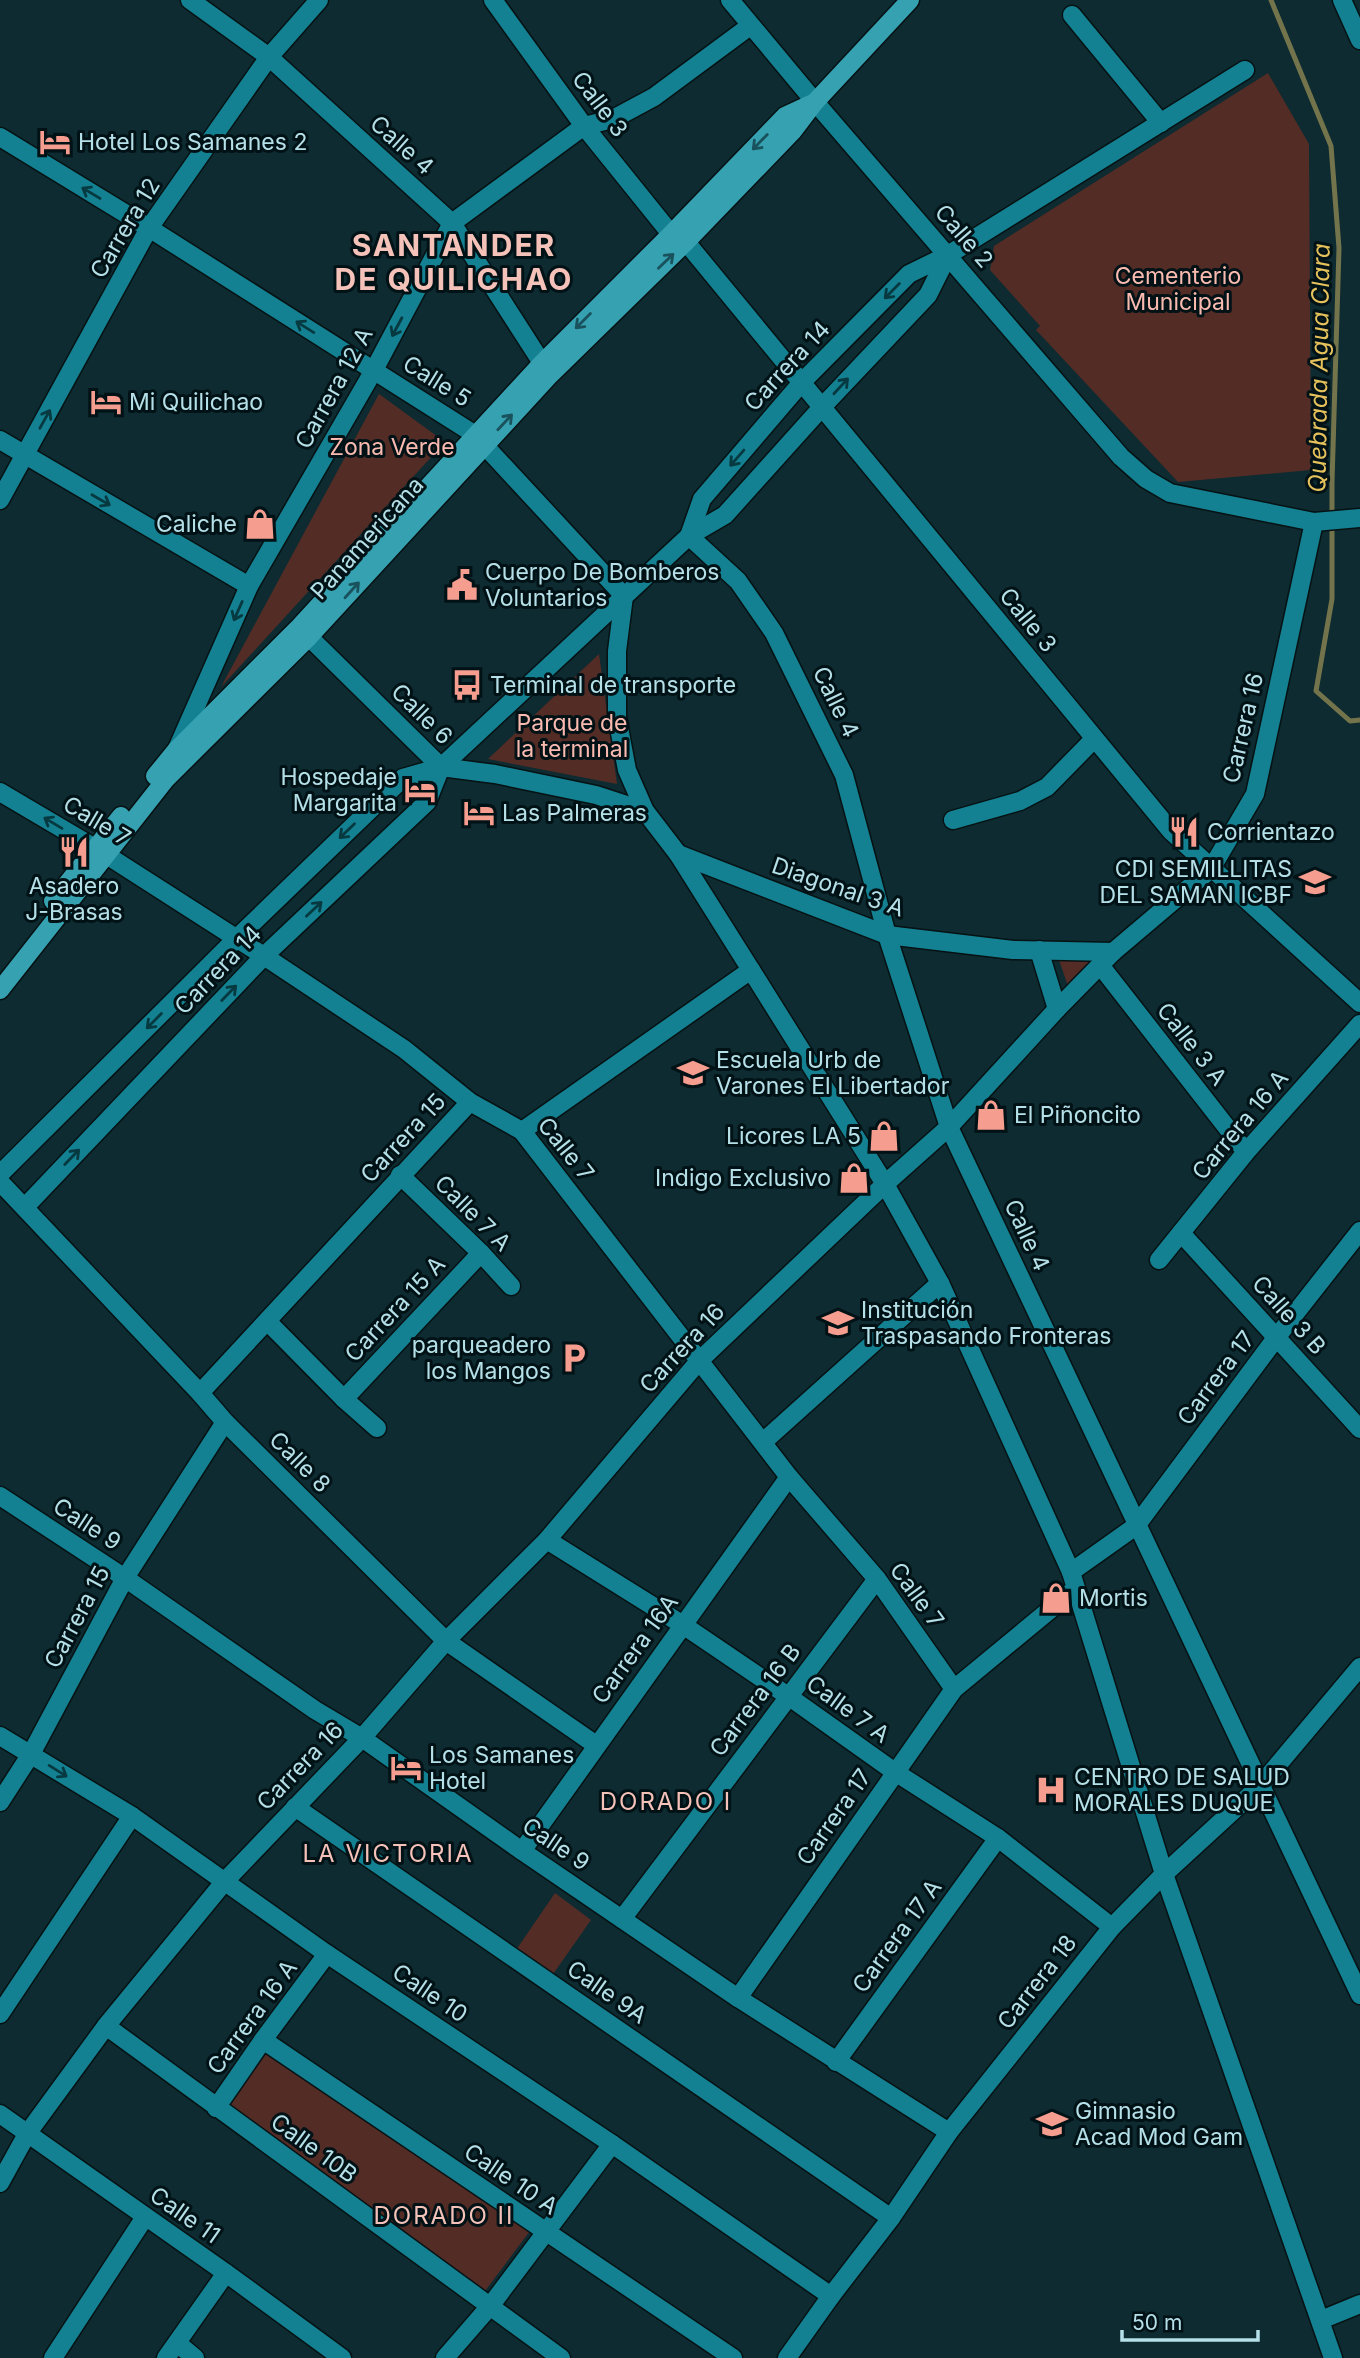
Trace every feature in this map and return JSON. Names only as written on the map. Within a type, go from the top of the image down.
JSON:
[{"type":"main road","name":"Panamericana","points":[[0,971],[100,850],[166,779],[309,637],[542,363],[793,131],[814,102],[910,0]]},
{"type":"main road","name":"Panamericana","points":[[0,990],[100,850],[177,749],[480,439],[550,375],[678,238]]},
{"type":"street","name":"Calle 4","points":[[190,0],[269,57],[452,223],[542,363]]},
{"type":"street","name":"Carrera 12","points":[[0,500],[149,228],[269,57],[319,0]]},
{"type":"street","name":"Calle 3","points":[[493,0],[584,126],[803,381],[1171,831],[1360,1003]]},
{"type":"street","name":"Calle 2","points":[[730,0],[814,102],[1121,457],[1146,479],[1170,493],[1320,521]]},
{"type":"street","points":[[1350,7],[1360,40]]},
{"type":"street","points":[[1072,15],[1161,123]]},
{"type":"street","name":"Carrera 12 A","points":[[177,749],[249,586],[374,370],[452,223],[584,126],[613,118],[654,97],[750,26]]},
{"type":"street","name":"Carrera 14","points":[[689,536],[702,499],[803,381],[909,274],[948,255],[1245,70]]},
{"type":"street","name":"Calle 5","points":[[0,137],[149,228],[480,439],[624,596]]},
{"type":"street","name":"Carrera 14","points":[[25,1207],[264,956],[427,802],[441,767],[689,536],[726,515],[823,406],[928,295],[948,255]]},
{"type":"street","points":[[0,440],[249,586]]},
{"type":"street","points":[[1320,521],[1359,519]]},
{"type":"street","name":"Carrera 16","points":[[0,2183],[27,2134],[106,2026],[225,1881],[362,1738],[446,1641],[547,1540],[699,1361],[885,1184],[949,1128],[1056,1009],[1106,959],[1211,869],[1255,794],[1320,521]]},
{"type":"street","name":"Calle 4","points":[[689,536],[738,581],[780,644],[844,775],[887,935],[949,1128],[1360,1993]]},
{"type":"street","points":[[624,596],[617,651],[617,717],[627,770],[645,811],[678,854],[885,1184],[940,1283],[1073,1581],[1164,1874],[1334,2358]]},
{"type":"street","name":"Calle 6","points":[[309,637],[441,767],[495,774],[596,794],[645,811]]},
{"type":"street","points":[[953,820],[1020,801],[1047,787],[1094,739]]},
{"type":"street","name":"Carrera 14","points":[[0,1174],[237,938],[403,778],[441,767]]},
{"type":"street","name":"Calle 7","points":[[0,792],[100,850],[237,938],[404,1049],[470,1102],[522,1130],[789,1477],[877,1579],[954,1689]]},
{"type":"street","name":"Diagonal 3 A","points":[[678,854],[887,935],[1106,959]]},
{"type":"street","points":[[1039,950],[1056,1009]]},
{"type":"street","name":"Calle 3 A","points":[[1106,959],[1246,1152]]},
{"type":"street","points":[[522,1130],[751,970]]},
{"type":"street","name":"Carrera 16 A","points":[[1159,1260],[1246,1152],[1360,1024]]},
{"type":"street","name":"Carrera 15","points":[[200,1392],[470,1102]]},
{"type":"street","name":"Calle 7 A","points":[[400,1175],[481,1253],[511,1286]]},
{"type":"street","name":"Calle 8","points":[[0,1182],[200,1392],[225,1422],[446,1641],[596,1745]]},
{"type":"street","name":"Carrera 17","points":[[738,1998],[954,1689],[1136,1525],[1360,1231]]},
{"type":"street","name":"Calle 3 B","points":[[1181,1233],[1360,1429]]},
{"type":"street","name":"Carrera 15 A","points":[[344,1399],[481,1253]]},
{"type":"street","points":[[763,1442],[940,1283]]},
{"type":"street","points":[[268,1322],[344,1399],[377,1428]]},
{"type":"street","name":"Carrera 15","points":[[0,1802],[31,1754],[125,1578],[225,1422]]},
{"type":"street","name":"Carrera 16A","points":[[522,1851],[789,1477]]},
{"type":"street","name":"Calle 9","points":[[0,1496],[125,1578],[315,1710],[362,1738],[738,1998],[949,2132]]},
{"type":"street","name":"Calle 7 A","points":[[547,1540],[683,1625],[895,1772],[998,1838],[1112,1927]]},
{"type":"street","name":"Carrera 16 B","points":[[622,1919],[877,1579]]},
{"type":"street","name":"Carrera 18","points":[[788,2358],[831,2296],[891,2218],[949,2132],[1112,1927],[1164,1874],[1260,1786],[1359,1671]]},
{"type":"street","name":"Calle 10","points":[[0,1736],[132,1816],[327,1954],[611,2144],[831,2296]]},
{"type":"street","name":"Calle 9A","points":[[295,1807],[891,2218]]},
{"type":"street","points":[[0,2014],[132,1816]]},
{"type":"street","name":"Carrera 17 A","points":[[836,2062],[998,1838]]},
{"type":"street","name":"Carrera 16 A","points":[[216,2108],[327,1954]]},
{"type":"street","name":"Calle 10B","points":[[106,2026],[561,2358]]},
{"type":"street","name":"Calle 10 A","points":[[263,2040],[733,2358]]},
{"type":"street","name":"Calle 11","points":[[0,2114],[342,2358]]},
{"type":"street","points":[[446,2358],[491,2305],[611,2144]]},
{"type":"street","points":[[53,2358],[145,2217]]},
{"type":"street","points":[[195,2358],[172,2351],[226,2273]]},
{"type":"street","points":[[1321,2320],[1360,2304]]},
{"type":"green space","name":"Cementerio Municipal","points":[[1268,73],[1309,144],[1311,470],[1178,482],[1036,330],[1040,326],[990,270],[994,246]]},
{"type":"green space","name":"Zona Verde","points":[[379,394],[445,442],[221,687]]},
{"type":"green space","name":"Parque de la terminal","points":[[599,654],[617,784],[488,759]]},
{"type":"green space","points":[[1059,960],[1096,961],[1069,989]]},
{"type":"green space","points":[[555,1893],[591,1920],[551,1977],[514,1953]]},
{"type":"green space","points":[[267,2045],[530,2231],[482,2295],[225,2106]]},
{"type":"waterway","name":"Quebrada Agua Clara","points":[[1271,0],[1331,146],[1339,248],[1332,482],[1332,599],[1316,691],[1350,721],[1360,720]]},
{"type":"place","name":"Hotel Los Samanes 2","points":[[55,142]]},
{"type":"place","name":"Mi Quilichao","points":[[106,402]]},
{"type":"place","name":"Caliche","points":[[260,524]]},
{"type":"place","name":"Cuerpo De Bomberos Voluntarios","points":[[462,585]]},
{"type":"place","name":"Terminal de transporte","points":[[467,685]]},
{"type":"place","name":"Hospedaje Margarita","points":[[420,790]]},
{"type":"place","name":"Las Palmeras","points":[[479,813]]},
{"type":"place","name":"Corrientazo","points":[[1184,832]]},
{"type":"place","name":"Asadero J-Brasas","points":[[74,852]]},
{"type":"place","name":"CDI SEMILLITAS DEL SAMAN ICBF","points":[[1315,882]]},
{"type":"place","name":"Escuela Urb de Varones El Libertador","points":[[693,1073]]},
{"type":"place","name":"El Piñoncito","points":[[991,1115]]},
{"type":"place","name":"Licores LA 5","points":[[884,1136]]},
{"type":"place","name":"Indigo Exclusivo","points":[[854,1178]]},
{"type":"place","name":"Institución Traspasando Fronteras","points":[[838,1323]]},
{"type":"place","name":"parqueadero los Mangos","points":[[574,1358]]},
{"type":"place","name":"Mortis","points":[[1056,1598]]},
{"type":"place","name":"Los Samanes Hotel","points":[[406,1768]]},
{"type":"place","name":"CENTRO DE SALUD MORALES DUQUE","points":[[1051,1790]]},
{"type":"place","name":"Gimnasio Acad Mod Gam","points":[[1052,2124]]},
{"type":"district","name":"SANTANDER DE QUILICHAO","points":[[454,262]]},
{"type":"district","name":"DORADO I","points":[[666,1801]]},
{"type":"district","name":"LA VICTORIA","points":[[388,1853]]},
{"type":"district","name":"DORADO II","points":[[444,2215]]}]
